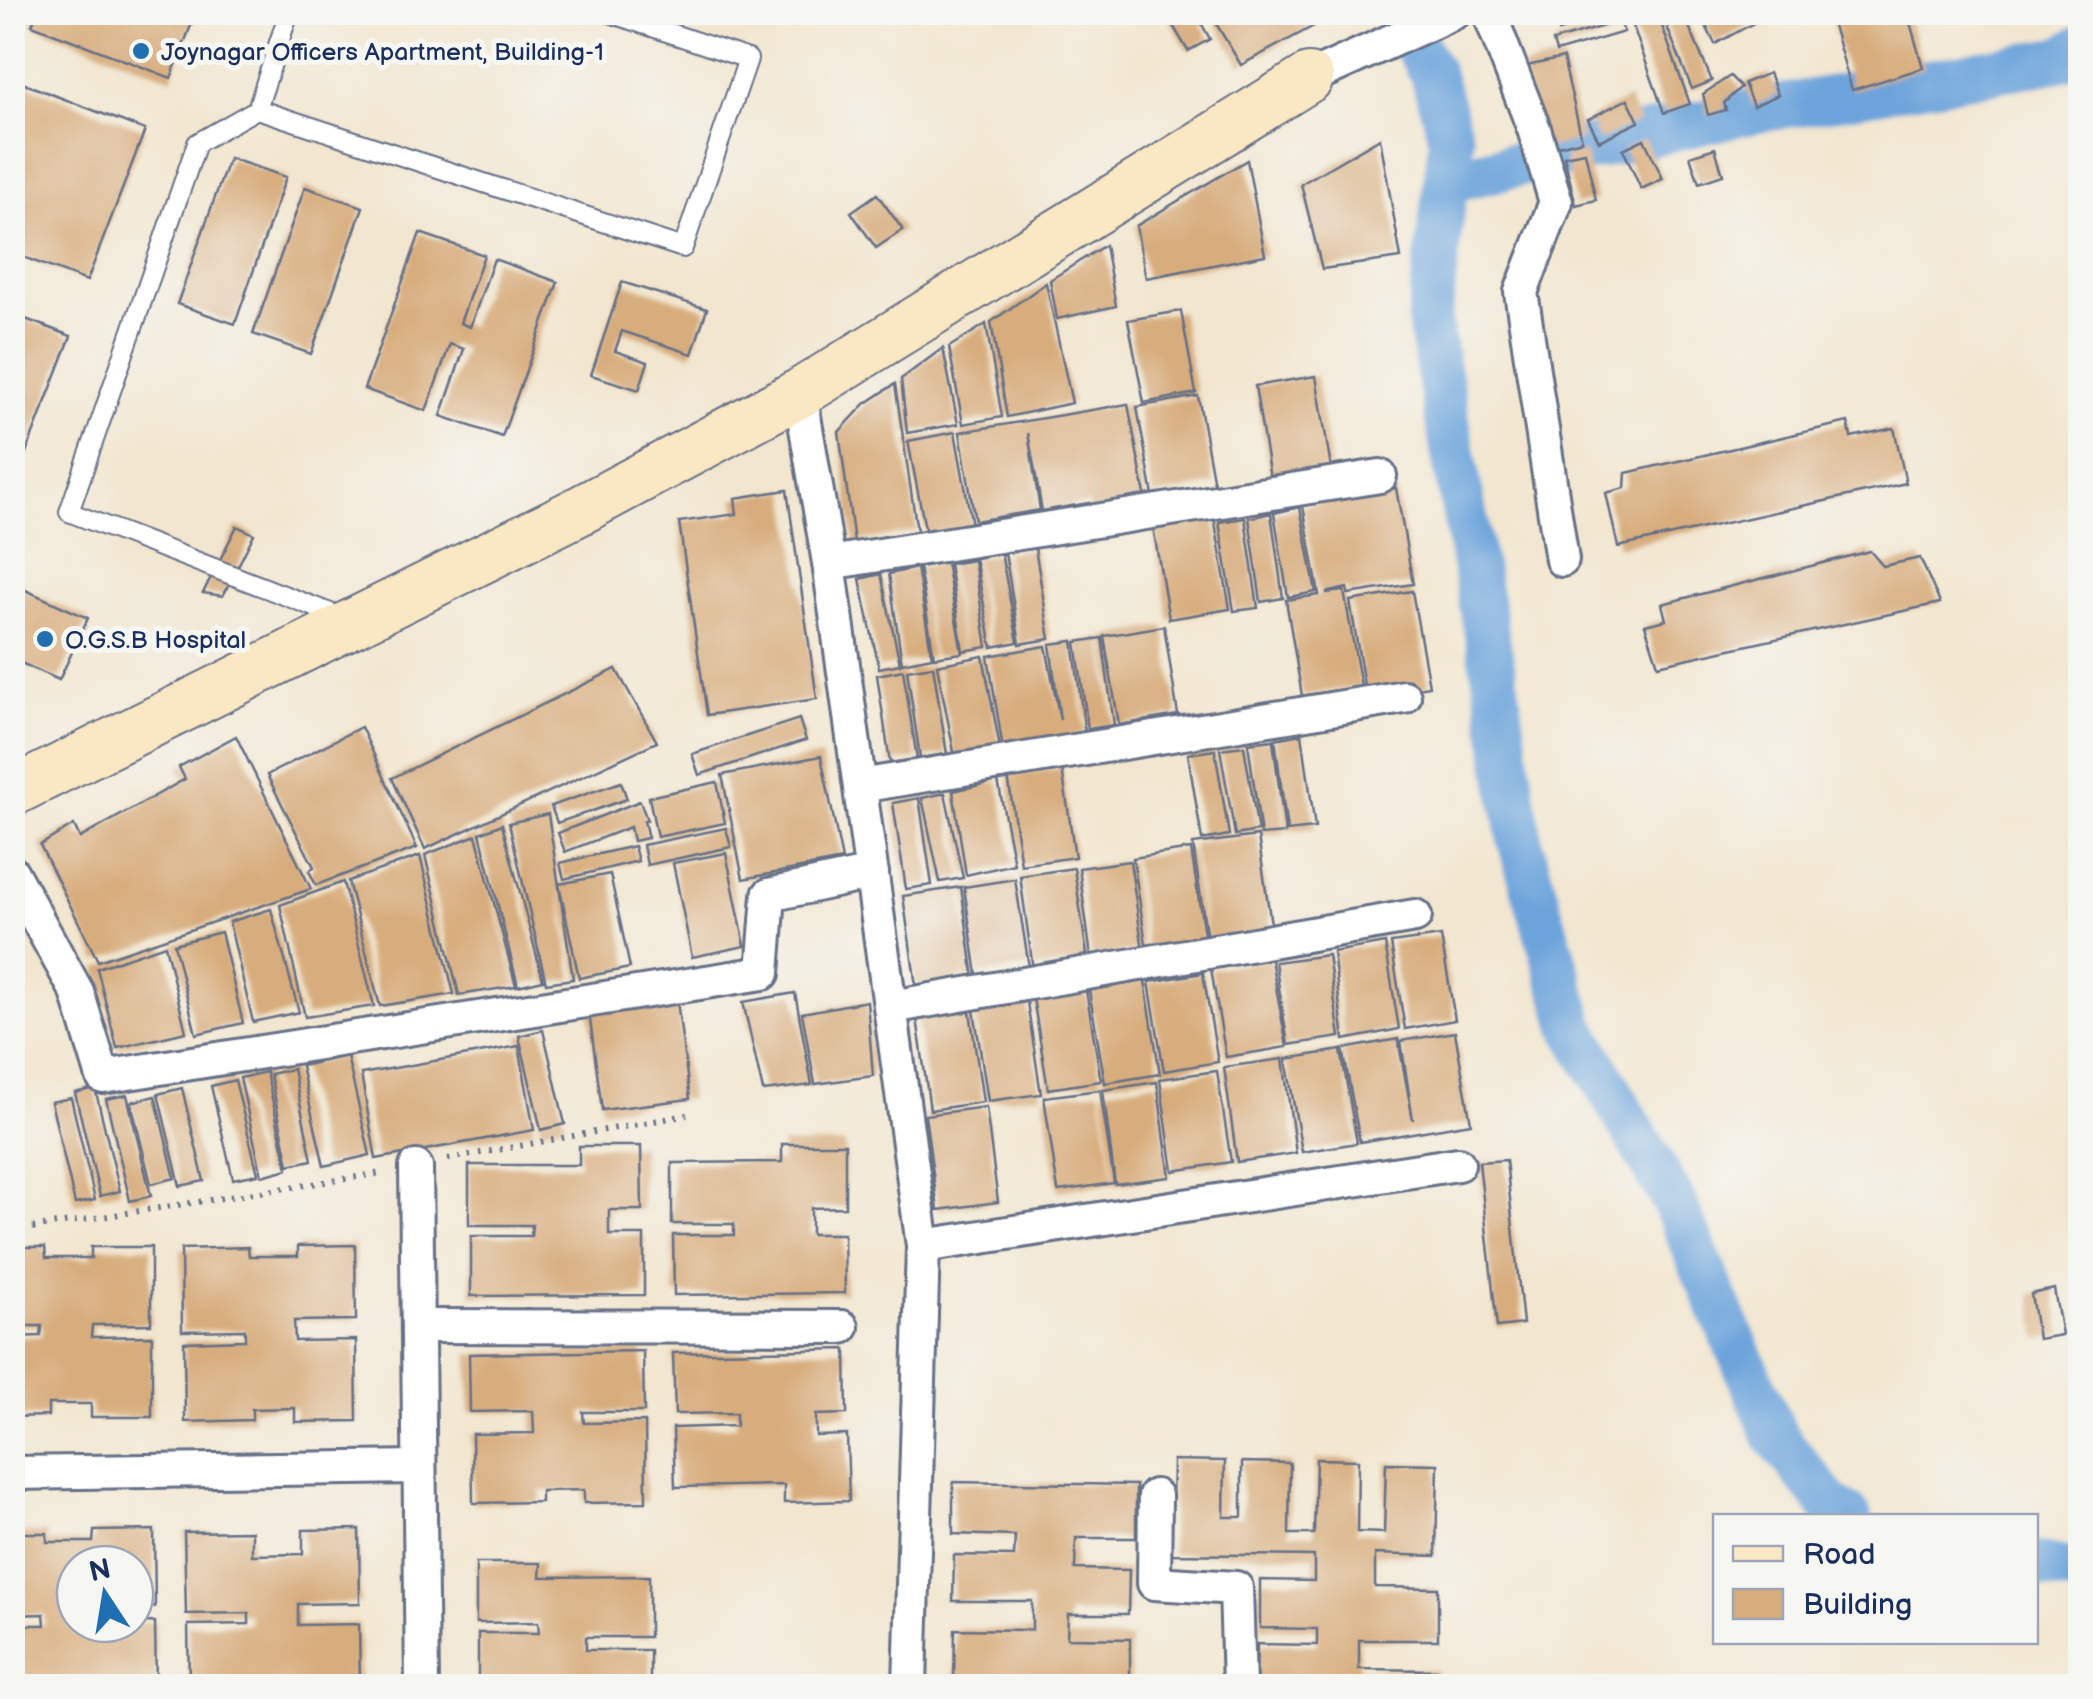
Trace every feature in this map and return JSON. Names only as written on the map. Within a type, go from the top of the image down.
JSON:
[{"type":"street","points":[[12,792],[575,513],[800,393],[1308,78],[1455,12]]},
{"type":"street","points":[[1488,12],[1534,129],[1556,202],[1522,292],[1562,560]]},
{"type":"street","points":[[800,393],[829,563],[924,1246],[910,1686]]},
{"type":"street","points":[[829,563],[1380,476]]},
{"type":"street","points":[[860,786],[1404,697]]},
{"type":"street","points":[[12,873],[78,992],[104,1078],[763,973],[769,895],[872,872]]},
{"type":"street","points":[[891,1008],[1415,916]]},
{"type":"street","points":[[924,1246],[1458,1164]]},
{"type":"street","points":[[416,1167],[422,1686]]},
{"type":"street","points":[[418,1326],[842,1326]]},
{"type":"street","points":[[12,1473],[420,1466]]},
{"type":"street","points":[[1155,1496],[1154,1582],[1236,1588],[1238,1686]]},
{"type":"lane","points":[[289,12],[257,109],[197,143],[69,512],[354,622]]},
{"type":"lane","points":[[257,109],[683,248],[748,59],[606,12]]},
{"type":"path","points":[[12,1231],[416,1167],[486,1150],[688,1115]]},
{"type":"building","name":"Joynagar Officers Apartment, Building-1","points":[[37,12],[196,12],[171,78],[32,25]]},
{"type":"building","points":[[1165,12],[1195,12],[1210,39],[1188,51]]},
{"type":"building","points":[[1209,12],[1340,12],[1241,65]]},
{"type":"building","points":[[1628,12],[1657,12],[1690,104],[1664,113]]},
{"type":"building","points":[[1661,12],[1683,12],[1712,81],[1692,89]]},
{"type":"building","points":[[1699,12],[1774,12],[1715,44]]},
{"type":"building","points":[[1829,12],[1907,12],[1923,68],[1852,90]]},
{"type":"building","points":[[1554,14],[1621,14],[1559,31]]},
{"type":"building","points":[[1620,21],[1624,32],[1556,52],[1553,41]]},
{"type":"building","points":[[1563,58],[1582,140],[1542,150],[1522,67]]},
{"type":"building","points":[[1769,73],[1778,95],[1753,106],[1744,83]]},
{"type":"building","points":[[1730,76],[1741,87],[1724,103],[1726,110],[1708,115],[1703,94]]},
{"type":"building","points":[[12,79],[145,130],[87,281],[12,253]]},
{"type":"building","points":[[1628,99],[1639,122],[1599,141],[1588,119]]},
{"type":"building","points":[[1380,138],[1401,258],[1322,269],[1301,184]]},
{"type":"building","points":[[1644,139],[1663,179],[1641,189],[1623,149]]},
{"type":"building","points":[[1715,148],[1723,175],[1699,183],[1690,156]]},
{"type":"building","points":[[1585,152],[1596,200],[1576,205],[1564,156]]},
{"type":"building","points":[[229,158],[286,177],[235,324],[177,304]]},
{"type":"building","points":[[1247,160],[1265,255],[1146,278],[1136,226]]},
{"type":"building","points":[[305,187],[363,207],[311,354],[253,334]]},
{"type":"building","points":[[877,194],[903,230],[876,248],[851,212]]},
{"type":"building","points":[[420,233],[484,255],[460,323],[470,327],[494,259],[558,282],[502,437],[441,416],[464,349],[450,344],[426,411],[364,389]]},
{"type":"building","points":[[1105,245],[1116,306],[1057,319],[1050,280]]},
{"type":"building","points":[[622,282],[707,309],[692,354],[622,331],[615,351],[648,362],[639,390],[591,375]]},
{"type":"building","points":[[1046,283],[1072,403],[1007,417],[991,322]]},
{"type":"building","points":[[1181,311],[1196,393],[1144,403],[1128,320]]},
{"type":"building","points":[[12,314],[71,336],[13,486],[12,486]]},
{"type":"building","points":[[986,324],[1002,417],[963,424],[949,347]]},
{"type":"building","points":[[943,348],[958,424],[907,433],[901,379]]},
{"type":"building","points":[[1316,376],[1331,468],[1270,478],[1255,386]]},
{"type":"building","points":[[895,384],[917,531],[854,542],[839,432],[865,404]]},
{"type":"building","points":[[1198,396],[1214,484],[1153,496],[1137,407]]},
{"type":"building","points":[[1128,404],[1146,500],[1090,510],[1089,503],[1042,511],[1028,433],[1040,510],[975,521],[960,432]]},
{"type":"building","points":[[1848,422],[1851,437],[1894,428],[1906,483],[1618,547],[1606,493],[1625,488],[1626,473]]},
{"type":"building","points":[[955,432],[972,525],[926,534],[908,441]]},
{"type":"building","points":[[1396,488],[1413,584],[1348,594],[1347,588],[1326,593],[1344,591],[1361,686],[1302,696],[1286,600],[1319,595],[1303,506]]},
{"type":"building","points":[[787,490],[817,699],[707,715],[679,522],[737,514],[735,498]]},
{"type":"building","points":[[1300,507],[1316,592],[1288,597],[1274,513]]},
{"type":"building","points":[[1271,513],[1283,598],[1261,602],[1249,518]]},
{"type":"building","points":[[1214,517],[1230,609],[1169,619],[1153,527]]},
{"type":"building","points":[[1245,518],[1258,608],[1234,611],[1219,522]]},
{"type":"building","points":[[237,526],[254,534],[223,596],[203,593]]},
{"type":"building","points":[[1035,548],[1050,639],[1020,644],[1005,553]]},
{"type":"building","points":[[1870,551],[1883,566],[1920,558],[1940,603],[1658,665],[1645,625],[1666,620],[1662,604]]},
{"type":"building","points":[[1001,553],[1018,642],[992,647],[975,558]]},
{"type":"building","points":[[974,560],[987,647],[963,651],[949,564]]},
{"type":"building","points":[[946,562],[962,653],[934,657],[919,567]]},
{"type":"building","points":[[917,568],[932,657],[902,663],[889,574]]},
{"type":"building","points":[[881,574],[900,664],[879,668],[860,579]]},
{"type":"building","name":"O.G.S.B Hospital","points":[[12,584],[88,618],[59,680],[12,659]]},
{"type":"building","points":[[1412,591],[1429,686],[1366,697],[1350,601]]},
{"type":"building","points":[[1164,626],[1178,715],[1119,725],[1104,636]]},
{"type":"building","points":[[1102,638],[1114,725],[1088,729],[1076,642]]},
{"type":"building","points":[[1073,641],[1085,733],[1003,749],[988,656],[1046,646],[1060,720],[1050,644]]},
{"type":"building","points":[[983,656],[1000,748],[955,757],[937,665]]},
{"type":"building","points":[[933,666],[947,754],[920,758],[907,670]]},
{"type":"building","points":[[616,669],[657,742],[425,849],[392,778]]},
{"type":"building","points":[[903,670],[917,759],[890,763],[877,675]]},
{"type":"building","points":[[799,719],[806,740],[699,775],[692,754]]},
{"type":"building","points":[[361,727],[417,848],[316,885],[309,871],[314,867],[267,775]]},
{"type":"building","points":[[1302,734],[1315,828],[1287,831],[1275,739]]},
{"type":"building","points":[[236,736],[311,889],[98,961],[40,845],[74,825],[80,838],[185,779],[179,767]]},
{"type":"building","points":[[1273,740],[1285,833],[1261,835],[1248,743]]},
{"type":"building","points":[[1244,746],[1258,831],[1235,835],[1220,749]]},
{"type":"building","points":[[1215,750],[1229,835],[1202,840],[1188,754]]},
{"type":"building","points":[[821,756],[842,860],[743,879],[722,775]]},
{"type":"building","points":[[1062,768],[1075,857],[1021,865],[1008,776]]},
{"type":"building","points":[[998,781],[1014,864],[966,875],[953,791]]},
{"type":"building","points":[[621,782],[627,799],[557,823],[551,806]]},
{"type":"building","points":[[717,782],[725,823],[657,837],[649,797]]},
{"type":"building","points":[[945,793],[963,878],[940,882],[922,798]]},
{"type":"building","points":[[919,798],[932,885],[906,889],[893,803]]},
{"type":"building","points":[[640,801],[648,838],[633,841],[630,827],[565,852],[558,833]]},
{"type":"building","points":[[548,814],[573,979],[546,983],[509,823]]},
{"type":"building","points":[[502,824],[543,980],[518,986],[480,833]]},
{"type":"building","points":[[726,828],[731,847],[647,865],[643,845]]},
{"type":"building","points":[[476,835],[516,986],[459,995],[425,855]]},
{"type":"building","points":[[1258,836],[1272,931],[1207,939],[1193,844]]},
{"type":"building","points":[[634,846],[638,861],[564,879],[560,863]]},
{"type":"building","points":[[1191,849],[1205,941],[1147,951],[1133,858]]},
{"type":"building","points":[[726,853],[745,946],[692,957],[673,863]]},
{"type":"building","points":[[420,856],[454,994],[380,1006],[348,881]]},
{"type":"building","points":[[1130,861],[1143,950],[1091,957],[1079,868]]},
{"type":"building","points":[[1074,868],[1088,961],[1033,969],[1020,876]]},
{"type":"building","points":[[610,874],[630,968],[579,978],[559,884]]},
{"type":"building","points":[[1015,879],[1029,967],[977,975],[964,887]]},
{"type":"building","points":[[343,882],[374,1006],[305,1017],[280,905]]},
{"type":"building","points":[[961,887],[974,978],[916,986],[903,896]]},
{"type":"building","points":[[271,909],[299,1012],[253,1022],[229,922]]},
{"type":"building","points":[[221,932],[243,1023],[196,1034],[174,944]]},
{"type":"building","points":[[1441,936],[1455,1020],[1405,1029],[1391,943]]},
{"type":"building","points":[[1385,943],[1399,1029],[1344,1040],[1333,952]]},
{"type":"building","points":[[165,945],[186,1032],[117,1048],[97,968]]},
{"type":"building","points":[[1328,955],[1340,1037],[1288,1045],[1275,962]]},
{"type":"building","points":[[1271,959],[1287,1047],[1226,1057],[1211,969]]},
{"type":"building","points":[[1203,973],[1218,1062],[1164,1071],[1149,982]]},
{"type":"building","points":[[1145,981],[1160,1074],[1105,1083],[1089,990]]},
{"type":"building","points":[[1086,990],[1101,1081],[1048,1089],[1033,998]]},
{"type":"building","points":[[795,993],[812,1085],[763,1091],[743,1002]]},
{"type":"building","points":[[677,1001],[690,1099],[602,1110],[589,1012]]},
{"type":"building","points":[[867,1001],[873,1076],[815,1084],[802,1013]]},
{"type":"building","points":[[1027,1002],[1041,1094],[988,1101],[974,1010]]},
{"type":"building","points":[[970,1011],[983,1102],[930,1110],[917,1018]]},
{"type":"building","points":[[543,1030],[565,1124],[541,1130],[519,1036]]},
{"type":"building","points":[[1455,1032],[1471,1123],[1360,1142],[1343,1049],[1398,1039],[1413,1120],[1401,1041]]},
{"type":"building","points":[[519,1046],[534,1130],[376,1159],[361,1074]]},
{"type":"building","points":[[1341,1050],[1357,1143],[1302,1152],[1286,1059]]},
{"type":"building","points":[[347,1056],[370,1155],[324,1166],[301,1066]]},
{"type":"building","points":[[1283,1059],[1296,1153],[1237,1162],[1224,1067]]},
{"type":"building","points":[[293,1069],[312,1160],[289,1165],[270,1074]]},
{"type":"building","points":[[1217,1071],[1231,1162],[1173,1171],[1160,1079]]},
{"type":"building","points":[[266,1072],[288,1169],[262,1176],[240,1078]]},
{"type":"building","points":[[235,1080],[258,1174],[233,1179],[211,1086]]},
{"type":"building","points":[[1157,1082],[1170,1177],[1115,1184],[1103,1090]]},
{"type":"building","points":[[95,1088],[120,1191],[100,1196],[75,1093]]},
{"type":"building","points":[[182,1088],[204,1181],[180,1186],[158,1094]]},
{"type":"building","points":[[1100,1090],[1114,1183],[1058,1191],[1044,1097]]},
{"type":"building","points":[[127,1095],[151,1196],[130,1201],[106,1099]]},
{"type":"building","points":[[155,1096],[175,1178],[151,1184],[131,1102]]},
{"type":"building","points":[[71,1098],[95,1200],[75,1204],[51,1102]]},
{"type":"building","points":[[986,1107],[998,1202],[938,1210],[925,1115]]},
{"type":"building","points":[[782,1144],[845,1144],[845,1207],[811,1208],[811,1234],[844,1234],[845,1293],[674,1295],[673,1235],[734,1235],[734,1224],[672,1224],[672,1163],[782,1162]]},
{"type":"building","points":[[579,1146],[641,1146],[642,1210],[609,1210],[609,1235],[644,1235],[644,1295],[471,1296],[471,1236],[531,1236],[532,1225],[469,1225],[469,1165],[579,1165]]},
{"type":"building","points":[[1506,1160],[1523,1324],[1497,1327],[1479,1162]]},
{"type":"building","points":[[355,1245],[356,1320],[294,1321],[295,1341],[356,1340],[357,1421],[295,1422],[295,1408],[252,1409],[252,1420],[185,1422],[184,1342],[245,1340],[245,1330],[182,1331],[181,1249],[248,1247],[249,1256],[298,1256],[298,1246]]},
{"type":"building","points":[[12,1247],[45,1247],[46,1258],[91,1258],[91,1247],[151,1247],[151,1324],[92,1325],[91,1337],[152,1336],[152,1417],[91,1417],[91,1404],[48,1404],[48,1416],[12,1417],[12,1337],[41,1336],[42,1326],[12,1326]]},
{"type":"building","points":[[2054,1289],[2062,1335],[2038,1339],[2031,1294]]},
{"type":"building","points":[[846,1349],[847,1414],[816,1415],[816,1436],[847,1435],[849,1501],[784,1503],[784,1485],[675,1487],[673,1428],[736,1426],[736,1413],[675,1414],[673,1353]]},
{"type":"building","points":[[643,1351],[644,1412],[583,1412],[584,1423],[645,1422],[646,1502],[584,1503],[584,1490],[541,1491],[541,1502],[473,1503],[472,1434],[534,1433],[533,1411],[470,1412],[469,1354]]},
{"type":"building","points":[[1316,1459],[1358,1460],[1357,1532],[1384,1533],[1386,1463],[1438,1464],[1436,1556],[1375,1554],[1375,1587],[1438,1588],[1438,1640],[1359,1640],[1359,1669],[1436,1670],[1436,1686],[1256,1686],[1257,1644],[1317,1645],[1317,1629],[1260,1628],[1260,1580],[1314,1581],[1314,1556],[1171,1554],[1173,1460],[1225,1461],[1224,1517],[1242,1517],[1242,1462],[1290,1463],[1289,1534],[1314,1534]]},
{"type":"building","points":[[953,1482],[1136,1485],[1136,1538],[1076,1538],[1075,1569],[1129,1570],[1128,1614],[1068,1614],[1067,1638],[1130,1639],[1130,1686],[1011,1686],[1011,1681],[954,1680],[955,1629],[1032,1630],[1032,1601],[953,1601],[954,1555],[1014,1556],[1015,1536],[953,1534]]},
{"type":"building","points":[[359,1529],[360,1603],[298,1604],[298,1625],[359,1624],[360,1686],[189,1686],[188,1625],[249,1624],[249,1613],[186,1614],[184,1532],[252,1531],[252,1555],[303,1554],[303,1530]]},
{"type":"building","points":[[154,1530],[154,1544],[55,1544],[55,1644],[155,1644],[155,1622],[156,1686],[12,1686],[12,1625],[45,1625],[44,1614],[12,1615],[12,1533],[47,1533],[47,1542],[93,1542],[94,1531]]},
{"type":"building","points":[[476,1563],[541,1563],[540,1577],[649,1576],[649,1637],[586,1637],[586,1650],[650,1650],[650,1686],[478,1686],[478,1633],[539,1633],[538,1622],[476,1623]]},
{"type":"waterway","points":[[1397,12],[1432,74],[1451,139],[1429,321],[1496,685],[1520,842],[1574,1028],[1673,1200],[1776,1437],[1832,1507],[1845,1514]]},
{"type":"waterway","points":[[1446,181],[1738,114],[2062,59],[2080,48]]},
{"type":"waterway","points":[[2038,1564],[2080,1572]]},
{"type":"place","name":"Joynagar Officers Apartment, Building-1","points":[[141,51]]},
{"type":"place","name":"O.G.S.B Hospital","points":[[45,639]]}]
